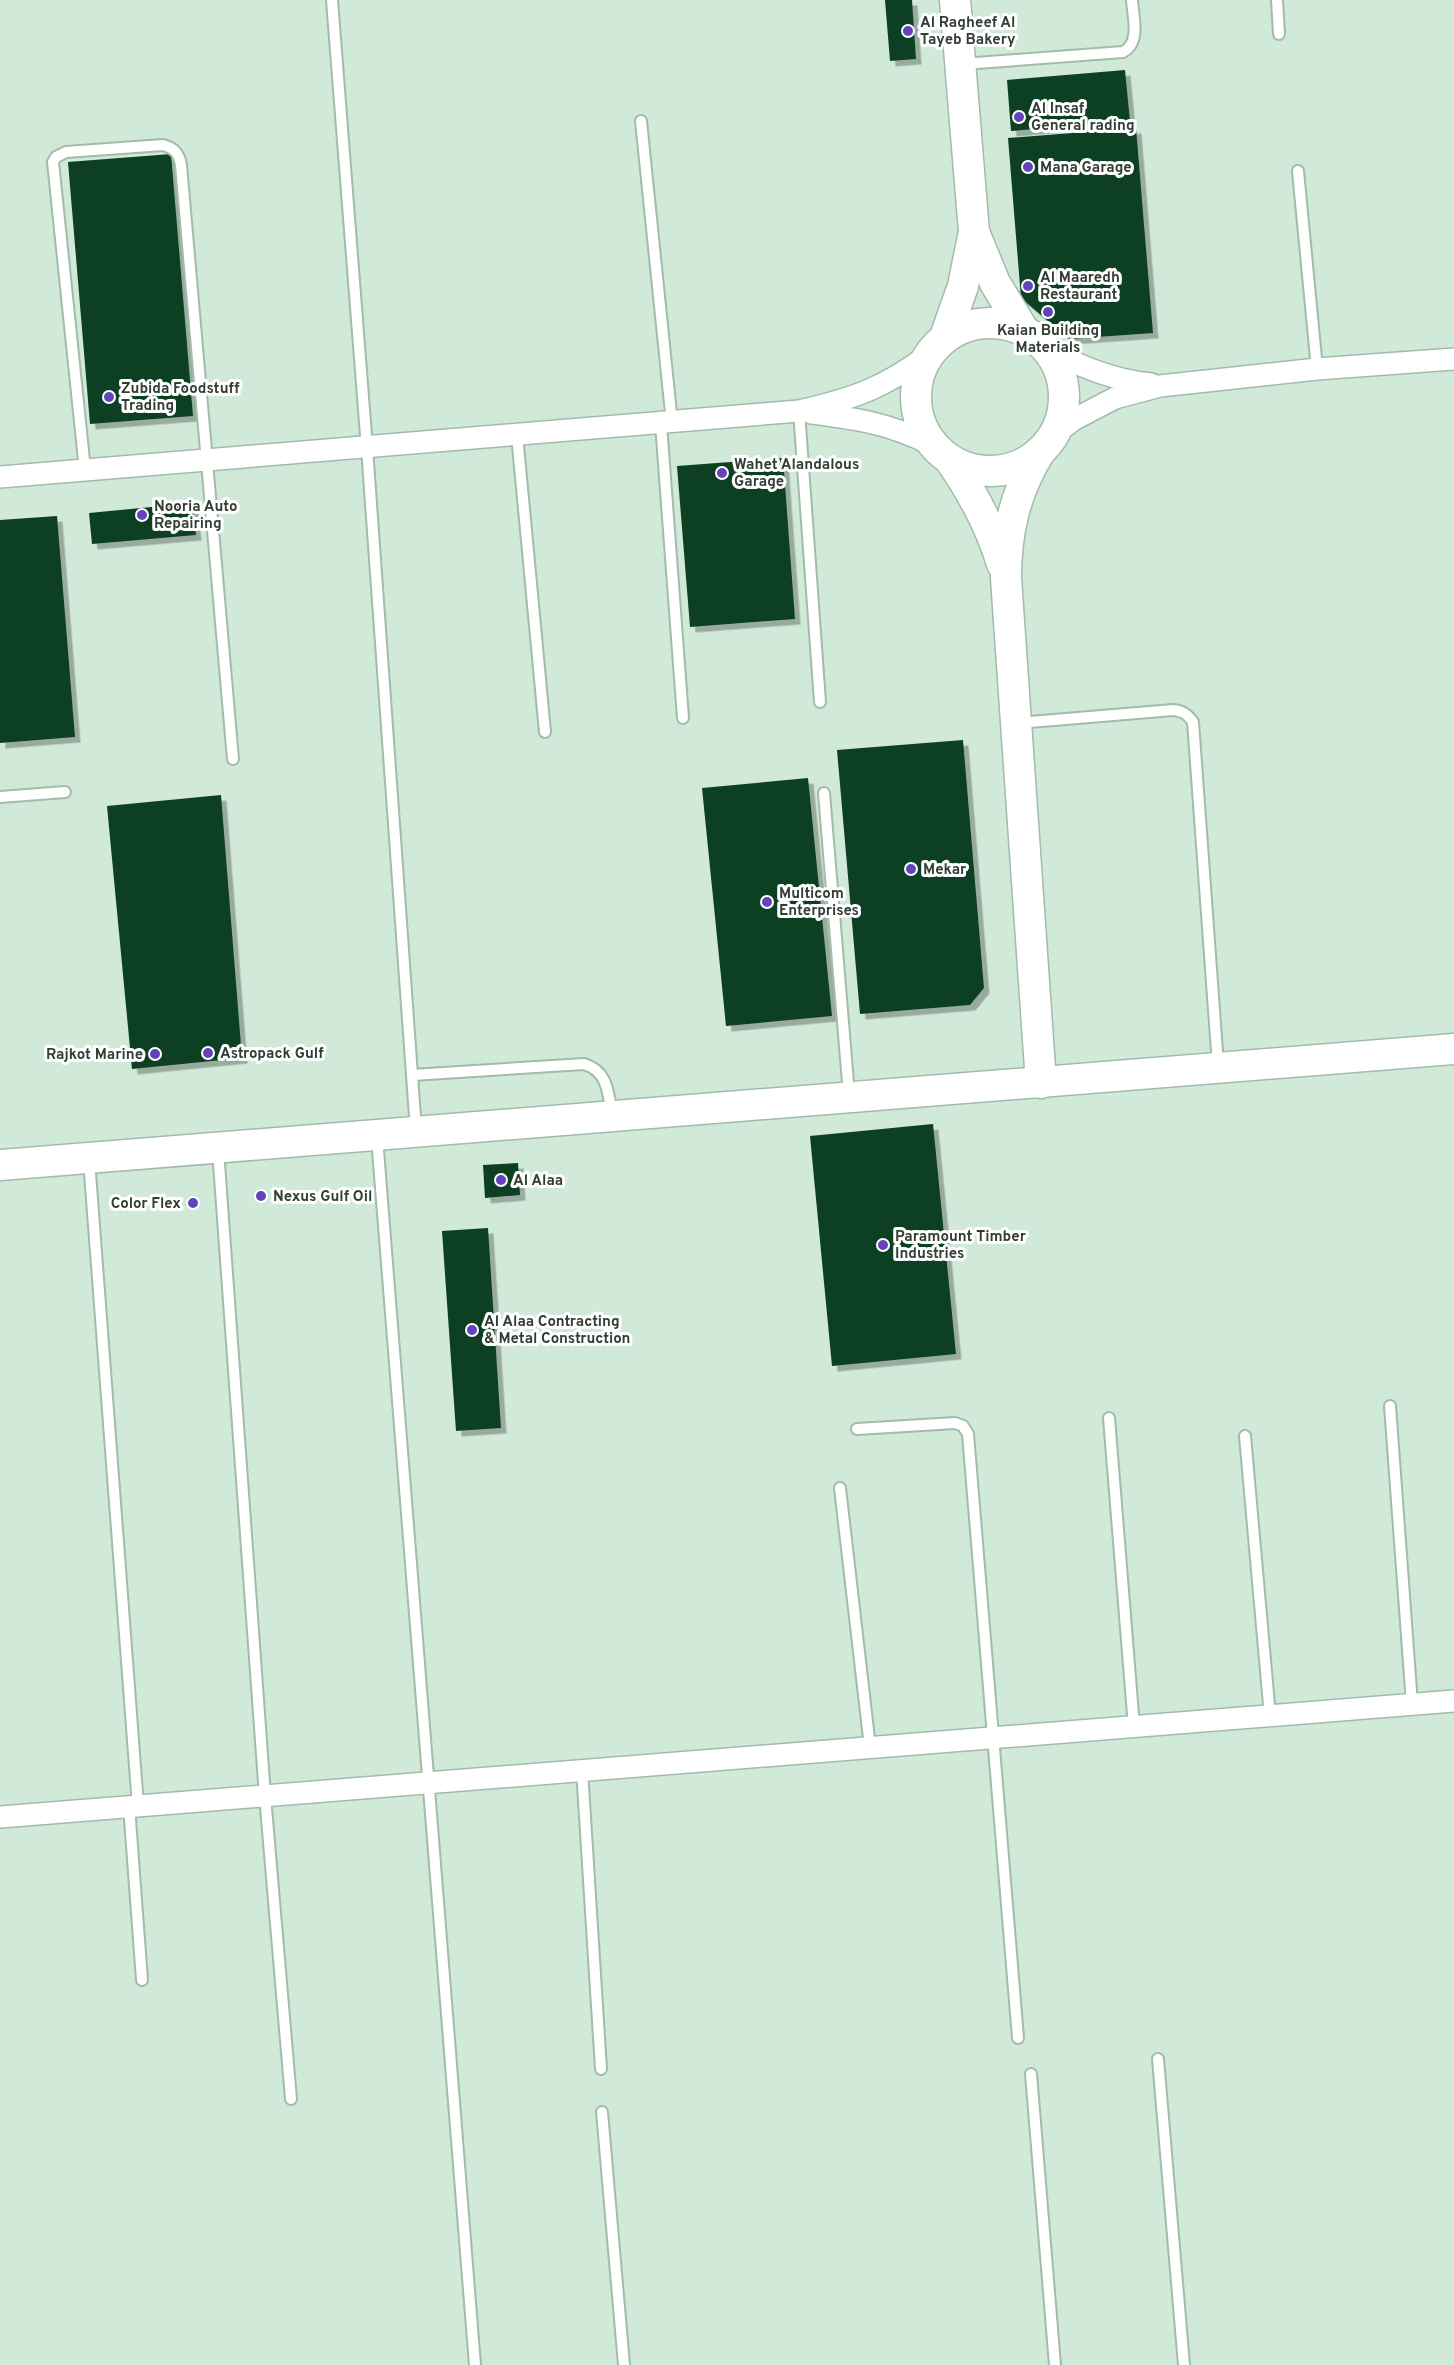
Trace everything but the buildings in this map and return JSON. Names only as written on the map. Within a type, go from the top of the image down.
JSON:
[{"type":"street","points":[[955,0],[974,232],[963,286],[937,346],[920,371],[916,390],[916,409],[922,428],[965,482],[989,528],[1006,578]]},
{"type":"street","points":[[974,232],[995,283],[1034,338],[1055,361],[1062,379],[1064,398],[1062,417],[1028,472],[1012,513],[1008,534],[1006,578],[1041,1083]]},
{"type":"street","points":[[0,477],[799,411],[863,394],[894,379],[964,327],[984,323],[1005,324],[1087,369],[1111,377],[1160,386]]},
{"type":"street","points":[[799,411],[887,425],[967,468],[986,472],[1005,470],[1023,464],[1073,420],[1115,398],[1160,386],[1317,369],[1454,359]]},
{"type":"street","points":[[0,1165],[1454,1049]]},
{"type":"street","points":[[0,1816],[1454,1701]]},
{"type":"lane","points":[[332,0],[416,1131]]},
{"type":"lane","points":[[960,64],[1123,52],[1131,47],[1135,39],[1132,0]]},
{"type":"lane","points":[[1277,0],[1279,34]]},
{"type":"lane","points":[[641,121],[667,423],[683,718]]},
{"type":"lane","points":[[85,470],[52,167],[56,157],[66,152],[163,145],[176,151],[180,158],[232,759]]},
{"type":"lane","points":[[1298,171],[1317,369]]},
{"type":"lane","points":[[799,411],[820,702]]},
{"type":"lane","points":[[517,435],[545,732]]},
{"type":"lane","points":[[1016,723],[1173,710],[1181,711],[1193,722],[1218,1068]]},
{"type":"lane","points":[[0,797],[65,792]]},
{"type":"lane","points":[[824,793],[849,1097]]},
{"type":"lane","points":[[412,1075],[585,1064],[598,1071],[603,1077],[612,1116]]},
{"type":"lane","points":[[377,1134],[475,2365]]},
{"type":"lane","points":[[218,1147],[264,1796],[291,2099]]},
{"type":"lane","points":[[88,1158],[134,1806],[142,1980]]},
{"type":"lane","points":[[1390,1406],[1412,1704]]},
{"type":"lane","points":[[1109,1418],[1134,1727]]},
{"type":"lane","points":[[857,1429],[955,1423],[963,1426],[968,1434],[995,1737],[1018,2038]]},
{"type":"lane","points":[[1245,1436],[1270,1716]]},
{"type":"lane","points":[[840,1488],[870,1747]]},
{"type":"lane","points":[[582,1770],[601,2068]]},
{"type":"lane","points":[[1158,2059],[1184,2365]]},
{"type":"lane","points":[[1031,2074],[1055,2365]]},
{"type":"lane","points":[[602,2112],[624,2365]]},
{"type":"place","name":"Al Ragheef Al Tayeb Bakery","points":[[908,31]]},
{"type":"place","name":"Al Insaf General rading","points":[[1019,117]]},
{"type":"place","name":"Mana Garage","points":[[1028,167]]},
{"type":"place","name":"Al Maaredh Restaurant","points":[[1028,286]]},
{"type":"place","name":"Kaian Building Materials","points":[[1048,312]]},
{"type":"place","name":"Zubida Foodstuff Trading","points":[[109,397]]},
{"type":"place","name":"Wahet Alandalous Garage","points":[[722,473]]},
{"type":"place","name":"Nooria Auto Repairing","points":[[142,515]]},
{"type":"place","name":"Mekar","points":[[911,869]]},
{"type":"place","name":"Multicom Enterprises","points":[[767,902]]},
{"type":"place","name":"Astropack Gulf","points":[[208,1053]]},
{"type":"place","name":"Rajkot Marine","points":[[155,1054]]},
{"type":"place","name":"Al Alaa","points":[[501,1180]]},
{"type":"place","name":"Nexus Gulf Oil","points":[[261,1196]]},
{"type":"place","name":"Color Flex","points":[[193,1203]]},
{"type":"place","name":"Paramount Timber Industries","points":[[883,1245]]},
{"type":"place","name":"Al Alaa Contracting & Metal Construction","points":[[472,1330]]}]
